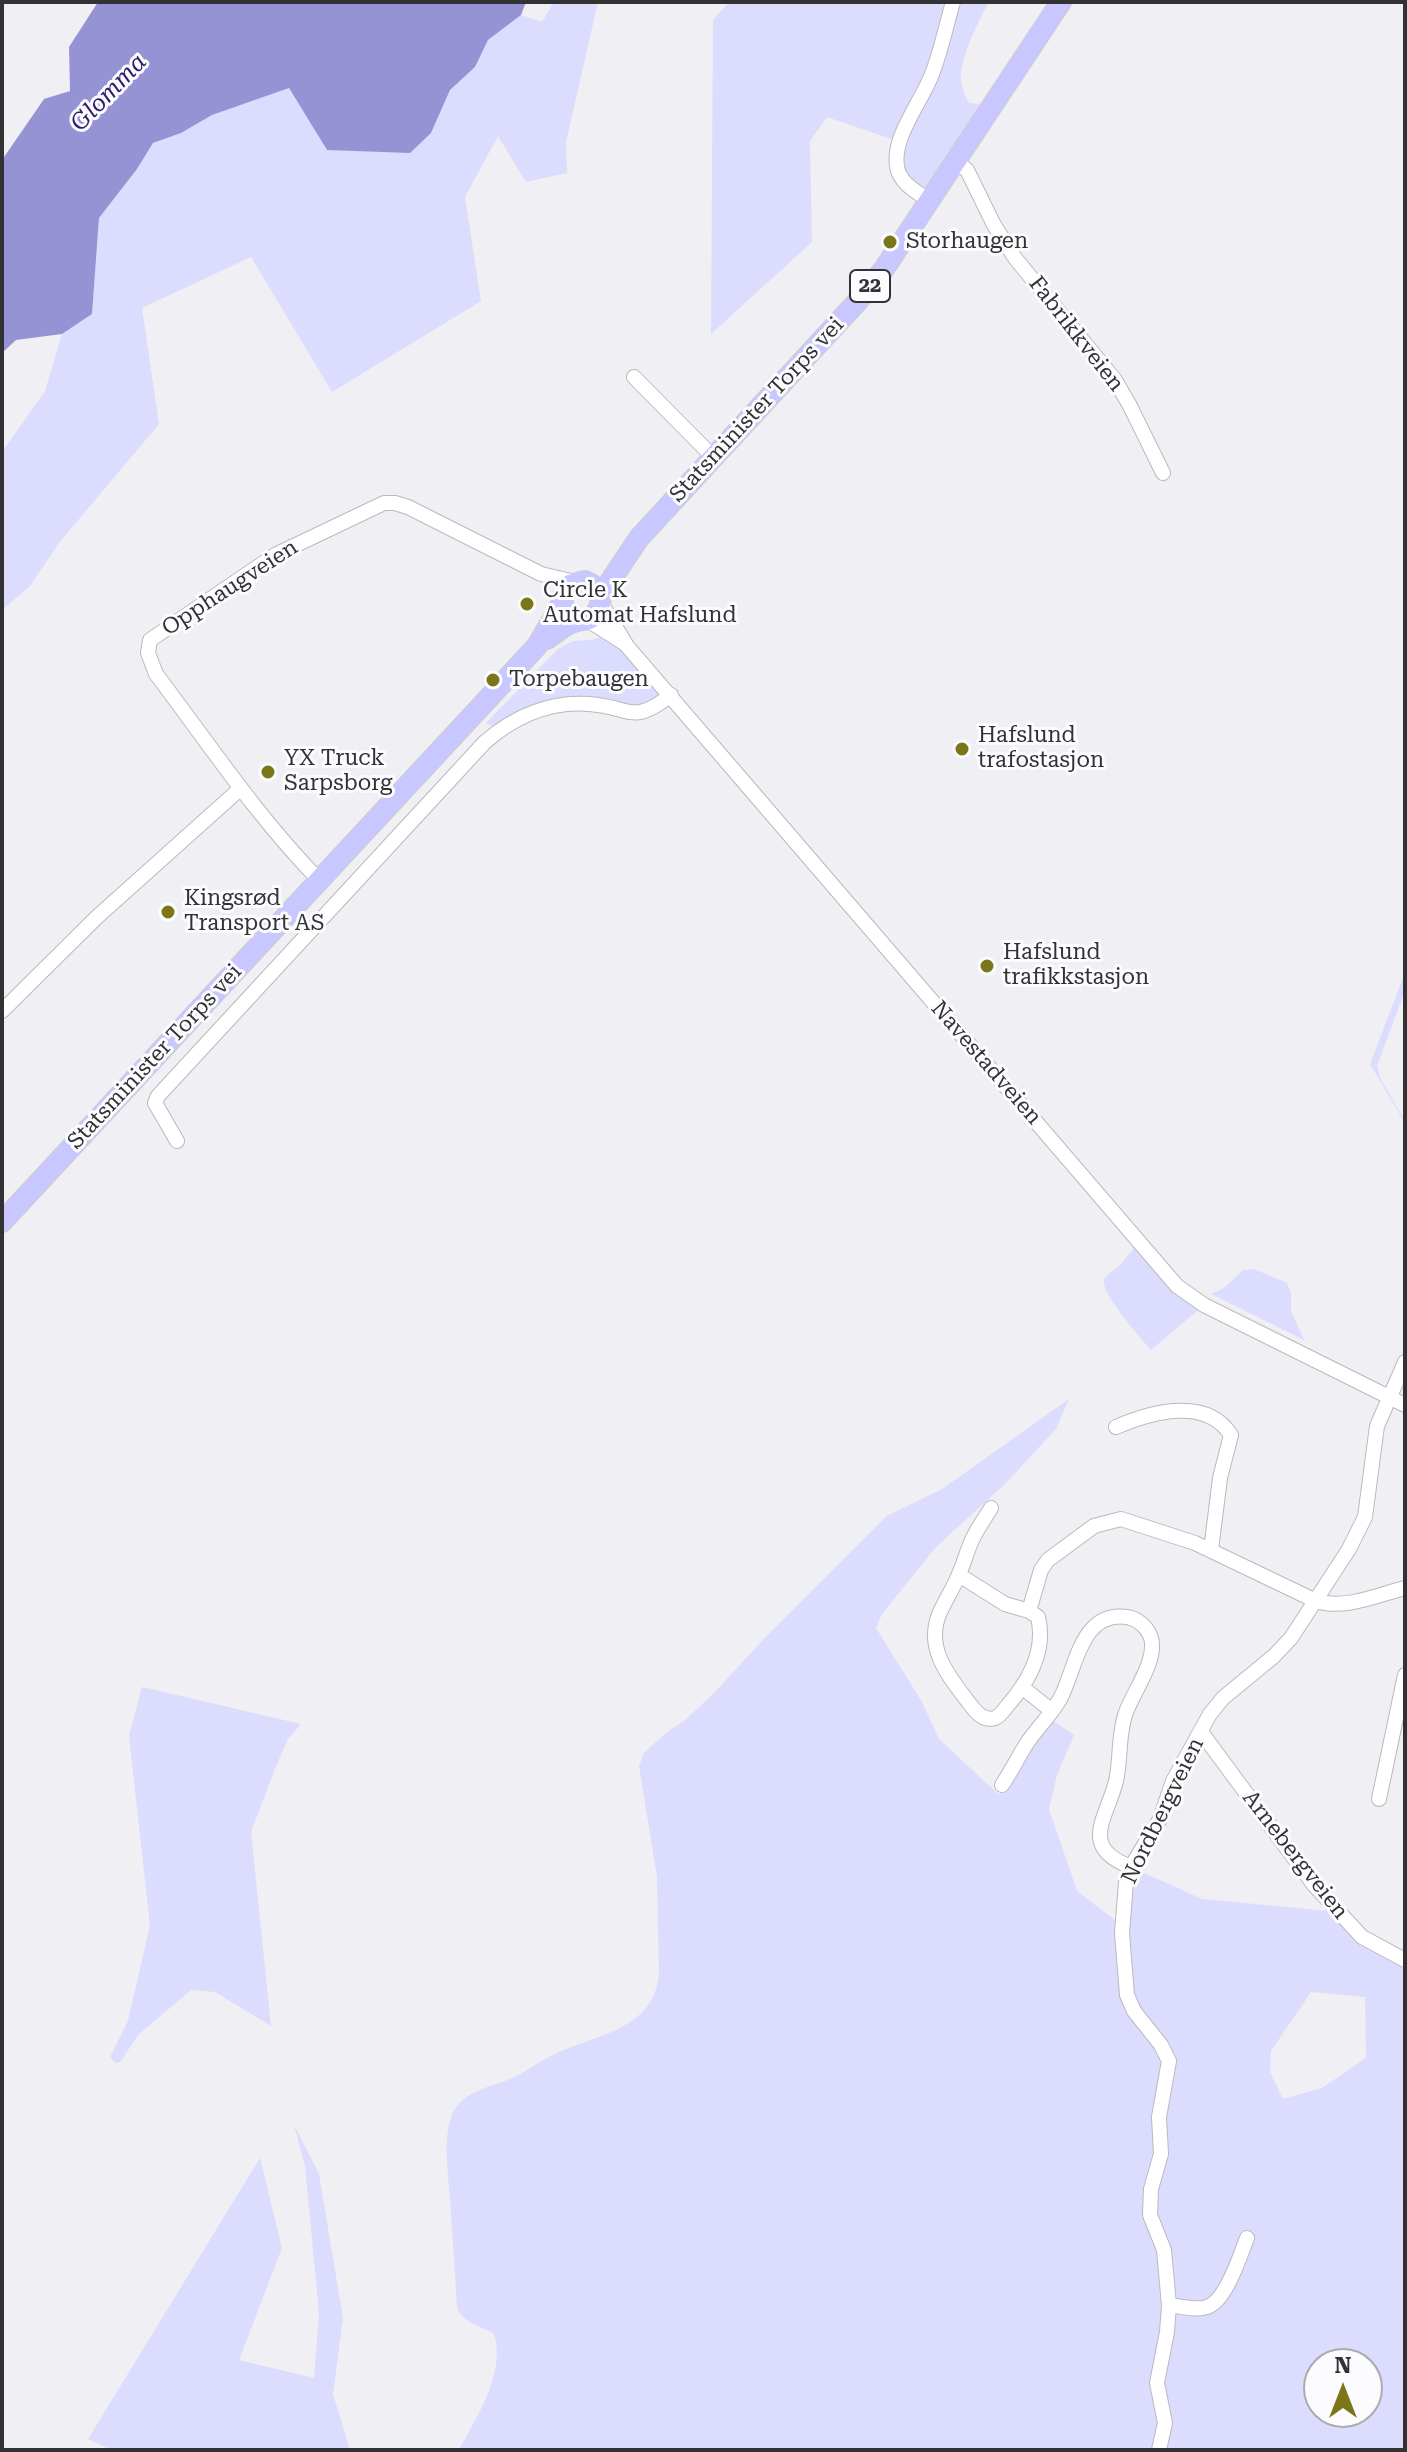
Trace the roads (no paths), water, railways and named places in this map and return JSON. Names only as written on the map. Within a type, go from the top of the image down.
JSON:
[{"type":"highway","name":"Statsminister Torps vei","points":[[2,1222],[537,646],[571,591],[639,538],[857,302],[884,269],[1061,2]]},
{"type":"highway","name":"Statsminister Torps vei","points":[[601,599],[639,538]]},
{"type":"highway","points":[[582,619],[568,614],[571,591],[595,585],[601,599]]},
{"type":"highway","name":"22","points":[[582,619],[596,613],[601,599]]},
{"type":"highway","name":"Statsminister Torps vei","points":[[537,646],[582,619]]},
{"type":"street","points":[[930,201],[905,183],[896,159],[908,123],[934,71],[953,2]]},
{"type":"street","name":"Fabrikkveien","points":[[956,161],[967,170],[994,225],[1015,258],[1115,380],[1163,473]]},
{"type":"street","points":[[634,377],[713,457]]},
{"type":"street","name":"Opphaugveien","points":[[320,881],[299,860],[241,788],[156,674],[148,653],[150,640],[275,555],[384,503],[408,507],[571,591]]},
{"type":"street","name":"Navestadveien","points":[[601,599],[627,646],[1177,1286],[1204,1305],[1405,1405]]},
{"type":"street","name":"Navestadveien","points":[[582,619],[627,646]]},
{"type":"street","points":[[177,1141],[155,1103],[158,1096],[492,736],[537,710],[559,705],[589,704],[633,713],[645,712],[671,695]]},
{"type":"street","points":[[2,1011],[97,917],[241,788]]},
{"type":"street","name":"Nordbergveien","points":[[1159,2450],[1165,2423],[1157,2383],[1169,2305],[1164,2250],[1150,2215],[1151,2189],[1161,2154],[1159,2117],[1169,2061],[1161,2045],[1134,2011],[1127,1995],[1122,1933],[1126,1882],[1131,1867],[1160,1819],[1173,1781],[1210,1714],[1223,1698],[1291,1638],[1349,1549],[1365,1517],[1377,1426],[1405,1362]]},
{"type":"street","points":[[1116,1427],[1137,1418],[1175,1411],[1200,1412],[1212,1416],[1226,1427],[1231,1435],[1220,1478],[1211,1550]]},
{"type":"street","points":[[959,1575],[1005,1604],[1029,1611],[1038,1617],[1041,1629],[1030,1677],[1002,1713],[994,1718],[978,1714],[939,1658],[934,1629],[972,1539],[991,1508]]},
{"type":"street","points":[[1029,1611],[1041,1570],[1048,1560],[1094,1526],[1121,1519],[1211,1550],[1330,1606],[1405,1588]]},
{"type":"street","points":[[1002,1785],[1027,1743],[1061,1697],[1087,1634],[1096,1625],[1120,1616],[1132,1618],[1150,1636],[1151,1649],[1149,1661],[1124,1716],[1115,1783],[1100,1833],[1108,1854],[1117,1862],[1131,1867]]},
{"type":"street","points":[[1379,1799],[1405,1675]]},
{"type":"street","points":[[1023,1688],[1052,1711]]},
{"type":"street","name":"Arnebergveien","points":[[1201,1732],[1314,1885],[1362,1937],[1405,1960]]},
{"type":"street","points":[[1169,2305],[1197,2308],[1208,2307],[1217,2301],[1227,2286],[1247,2238]]},
{"type":"water","name":"Glomma","points":[[98,2],[526,2],[521,15],[488,40],[475,67],[450,90],[431,133],[410,153],[327,150],[289,88],[212,115],[181,133],[153,143],[99,218],[92,314],[62,334],[16,340],[2,353],[2,160],[44,99],[70,91],[69,47]]},
{"type":"place","name":"Storhaugen","points":[[890,242]]},
{"type":"place","name":"Circle K Automat Hafslund","points":[[527,604]]},
{"type":"place","name":"Torpebaugen","points":[[493,680]]},
{"type":"place","name":"Hafslund trafostasjon","points":[[962,749]]},
{"type":"place","name":"YX Truck Sarpsborg","points":[[268,772]]},
{"type":"place","name":"Kingsrød Transport AS","points":[[168,912]]},
{"type":"place","name":"Hafslund trafikkstasjon","points":[[987,966]]}]
